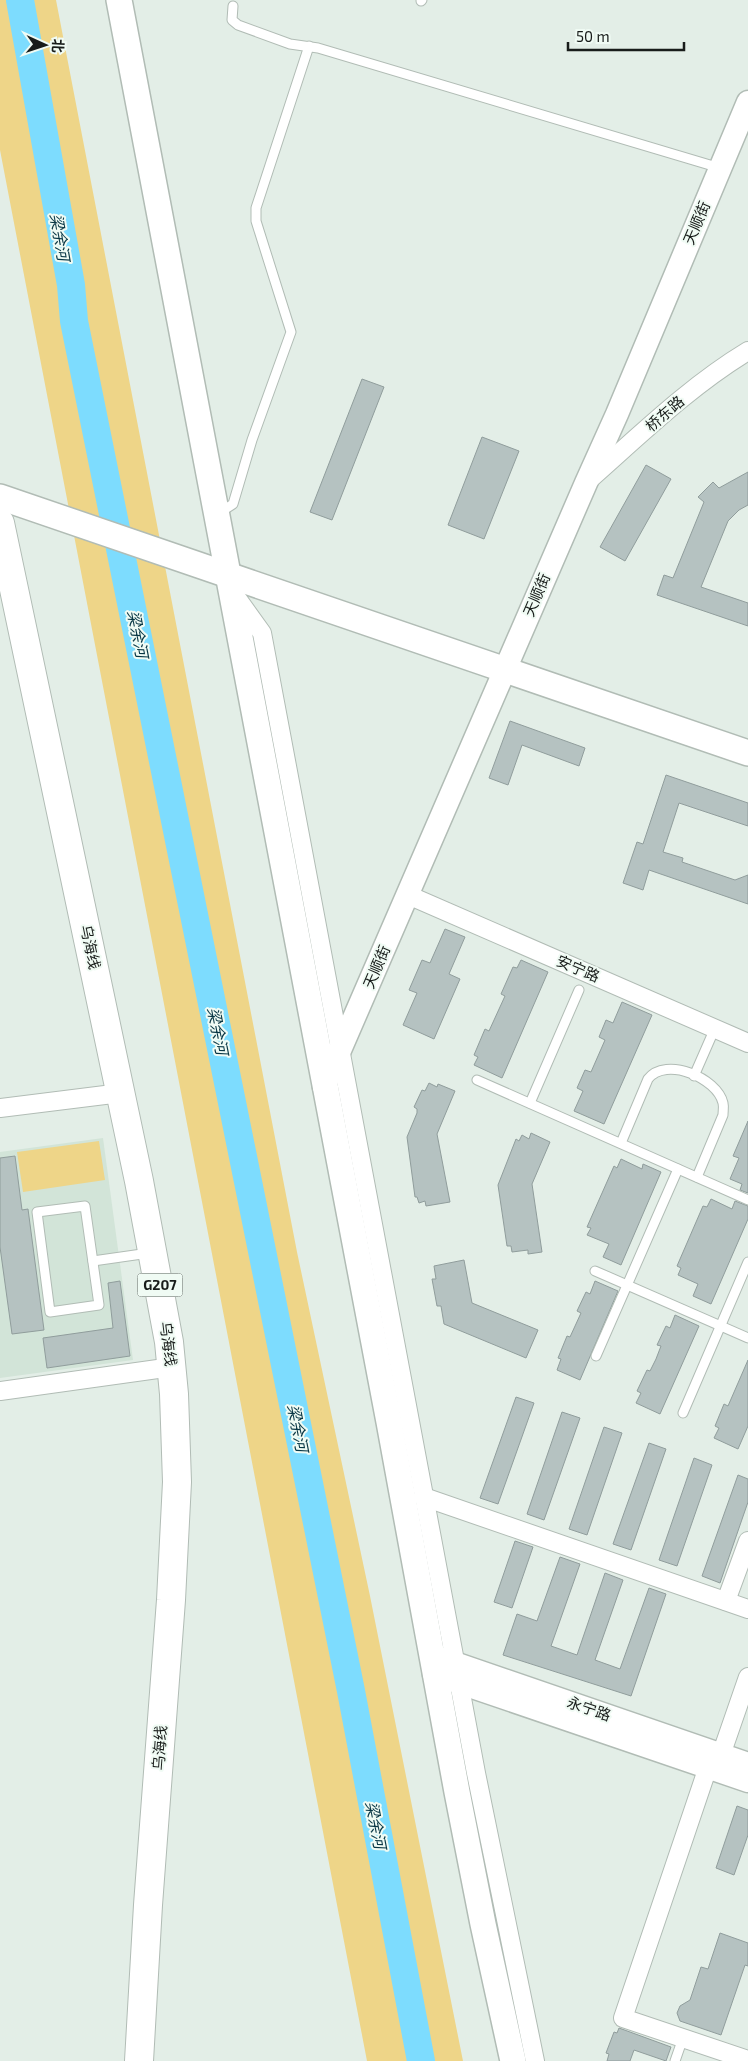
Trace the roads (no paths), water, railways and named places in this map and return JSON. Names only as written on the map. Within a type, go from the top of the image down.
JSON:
[{"type":"highway","name":"乌海线","points":[[0,523],[5,574],[121,1092],[154,1253],[172,1367],[176,1448],[176,1516],[148,1905],[139,2061]]},
{"type":"main road","points":[[119,0],[387,1412],[445,1669],[482,1924],[513,2061]]},
{"type":"main road","points":[[0,497],[60,524],[502,676],[748,766]]},
{"type":"main road","points":[[0,510],[60,524]]},
{"type":"main road","points":[[502,676],[748,753]]},
{"type":"street","name":"天顺街","points":[[324,1087],[617,414],[748,102]]},
{"type":"street","name":"桥东路","points":[[586,483],[688,393],[723,366],[748,351]]},
{"type":"street","points":[[230,582],[262,633],[424,1497],[445,1669],[535,2061]]},
{"type":"street","name":"安宁路","points":[[408,895],[748,1043]]},
{"type":"street","points":[[0,1108],[121,1092]]},
{"type":"street","points":[[0,1391],[172,1367]]},
{"type":"street","points":[[424,1497],[748,1608]]},
{"type":"street","points":[[726,1601],[748,1542]]},
{"type":"street","name":"永宁路","points":[[445,1669],[715,1761],[748,1781]]},
{"type":"street","points":[[748,1677],[715,1761],[623,2018],[748,2060]]},
{"type":"street","name":"永宁路","points":[[715,1761],[748,1764]]},
{"type":"lane","points":[[233,6],[232,20],[238,25],[290,44],[309,46],[720,168]]},
{"type":"lane","points":[[216,514],[233,504],[252,440],[291,332],[256,221],[256,208],[309,46]]},
{"type":"lane","points":[[530,1103],[579,990]]},
{"type":"lane","points":[[694,1076],[715,1028]]},
{"type":"lane","points":[[621,1143],[652,1075],[665,1068],[675,1069],[706,1081],[715,1090],[724,1105],[723,1115],[698,1177]]},
{"type":"lane","points":[[477,1080],[748,1200]]},
{"type":"lane","points":[[596,1356],[678,1169]]},
{"type":"lane","points":[[85,1206],[93,1261],[99,1305],[50,1312],[36,1212],[85,1206]]},
{"type":"lane","points":[[93,1261],[154,1253]]},
{"type":"lane","points":[[683,1413],[748,1262]]},
{"type":"lane","points":[[594,1271],[748,1338]]},
{"type":"lane","points":[[675,2061],[683,2038]]},
{"type":"waterway","name":"梁余河","points":[[20,0],[71,285],[74,321],[351,1691],[421,2061]]}]
